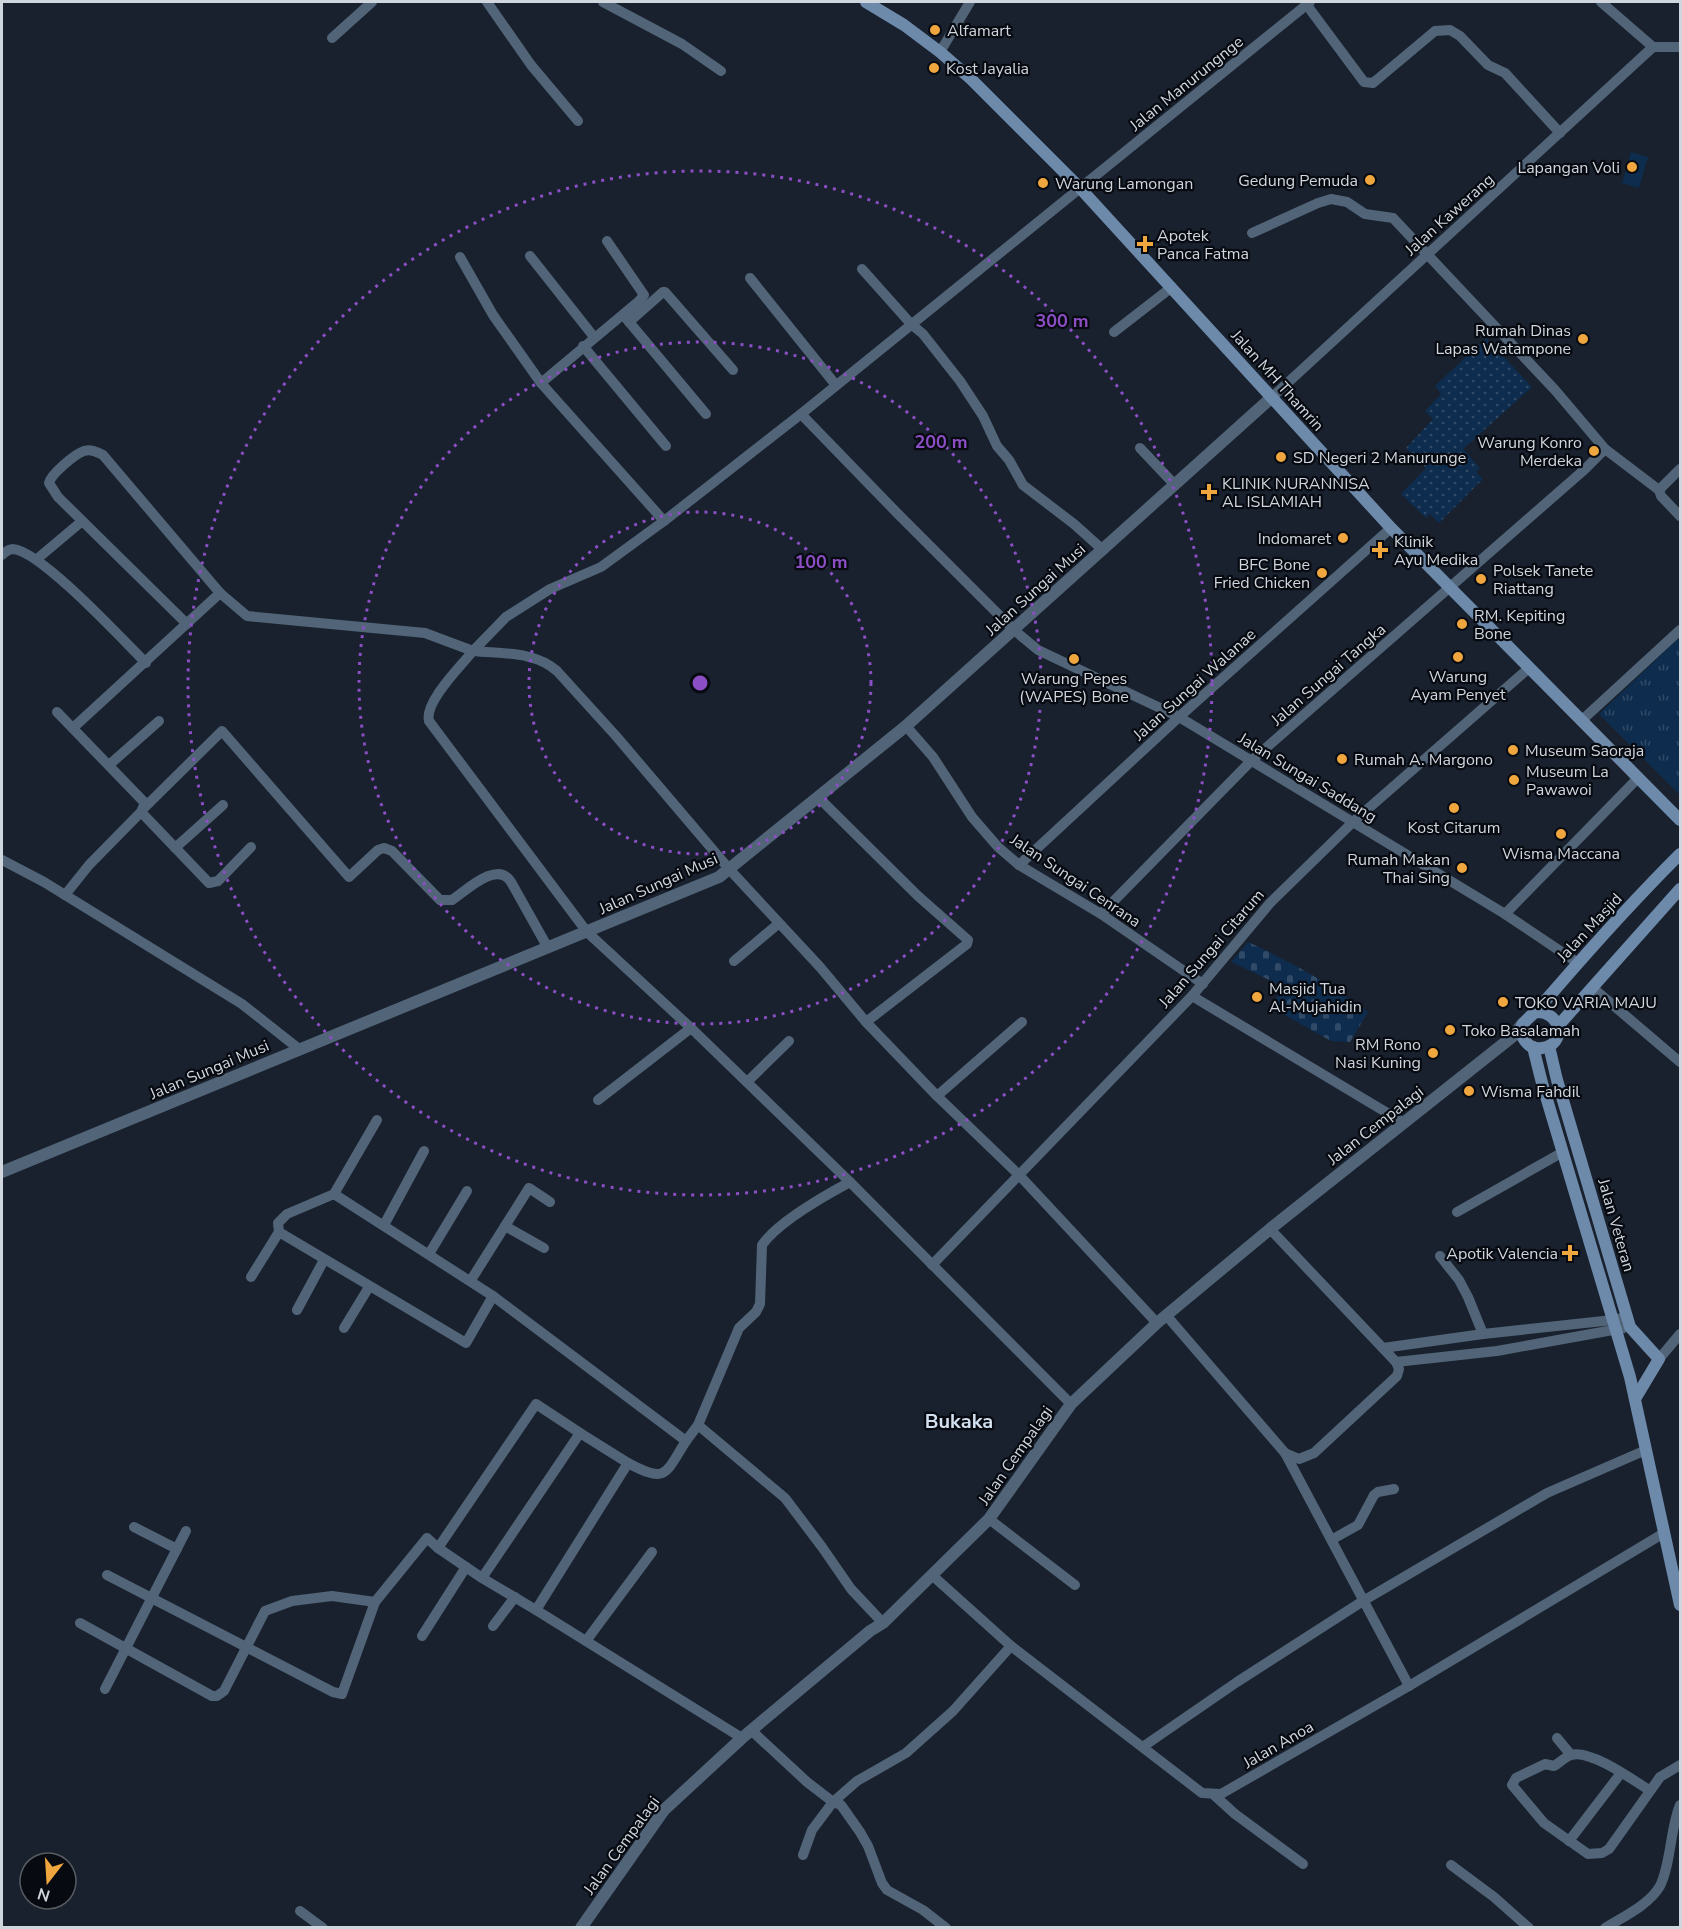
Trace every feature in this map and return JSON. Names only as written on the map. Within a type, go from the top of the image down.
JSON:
[{"type":"main road","name":"Jalan MH Thamrin","points":[[866,2],[904,24],[940,52],[971,79],[1080,188],[1391,528],[1680,820]]},
{"type":"main road","name":"Jalan Masjid","points":[[1536,1012],[1578,963],[1680,854]]},
{"type":"main road","points":[[1558,1026],[1680,889]]},
{"type":"main road","points":[[1536,1012],[1552,1016],[1558,1026],[1557,1037],[1550,1046],[1539,1048],[1523,1041],[1521,1029],[1523,1023],[1526,1018],[1536,1012]]},
{"type":"main road","name":"Jalan Veteran","points":[[1523,1041],[1542,1083],[1635,1399],[1680,1605]]},
{"type":"main road","name":"Jalan Veteran","points":[[1550,1046],[1557,1080],[1629,1322],[1659,1359]]},
{"type":"main road","points":[[1542,1083],[1557,1080]]},
{"type":"main road","points":[[1635,1399],[1659,1359]]},
{"type":"street","points":[[332,38],[372,2]]},
{"type":"street","points":[[487,2],[531,64],[578,122]]},
{"type":"street","points":[[603,2],[682,44],[721,71]]},
{"type":"street","points":[[940,52],[970,2]]},
{"type":"street","points":[[1601,2],[1653,47],[1680,47]]},
{"type":"street","points":[[1308,3],[1338,50],[1366,83],[1373,83],[1435,31],[1450,30],[1488,64],[1505,73],[1560,133]]},
{"type":"street","name":"Jalan Manurungnge","points":[[587,933],[429,721],[427,714],[434,700],[473,651],[506,617],[550,589],[601,567],[664,522],[801,414],[1308,3]]},
{"type":"street","name":"Jalan Kawerang","points":[[1271,398],[1653,47]]},
{"type":"street","points":[[1252,233],[1318,202],[1331,199],[1347,202],[1365,214],[1393,218],[1555,390],[1605,449],[1659,490],[1661,496],[1680,516]]},
{"type":"street","points":[[607,241],[644,293],[626,318]]},
{"type":"street","points":[[460,256],[493,315],[541,383],[664,522]]},
{"type":"street","points":[[530,256],[594,337]]},
{"type":"street","points":[[862,269],[911,324],[923,334],[960,381],[983,416],[997,446],[1009,460],[1023,485],[1074,524],[1103,550]]},
{"type":"street","points":[[750,278],[836,384]]},
{"type":"street","points":[[1114,332],[1172,287]]},
{"type":"street","points":[[541,383],[594,337],[663,292],[666,292],[732,370]]},
{"type":"street","points":[[626,318],[706,414]]},
{"type":"street","points":[[583,346],[666,447]]},
{"type":"street","name":"Jalan Sungai Musi","points":[[2,1172],[719,877],[906,726],[1271,398]]},
{"type":"street","name":"Jalan Sungai Saddang","points":[[801,414],[1014,630],[1038,650],[1179,717],[1505,914],[1578,963]]},
{"type":"street","points":[[1140,448],[1175,485]]},
{"type":"street","name":"Jalan Sungai Tangka","points":[[1101,914],[1251,761],[1584,470],[1605,449]]},
{"type":"street","points":[[188,624],[81,522],[51,488],[51,475],[78,454],[83,451],[92,451],[103,455],[220,593],[247,616],[425,633],[473,651],[531,656],[548,662],[616,735],[730,870],[820,967],[866,1022],[937,1096],[1162,1319],[1286,1453],[1409,1686]]},
{"type":"street","points":[[1659,490],[1680,469]]},
{"type":"street","points":[[37,559],[81,522]]},
{"type":"street","name":"Jalan Sungai Walanae","points":[[1019,865],[1179,717],[1391,528]]},
{"type":"street","points":[[2,555],[6,551],[15,549],[37,559],[87,603],[146,663]]},
{"type":"street","points":[[74,727],[220,593]]},
{"type":"street","points":[[1581,721],[1680,630]]},
{"type":"street","name":"Jalan Sungai Citarum","points":[[932,1265],[1192,996],[1269,903],[1354,821],[1529,668]]},
{"type":"street","points":[[57,712],[144,800],[143,810],[207,881],[213,883],[218,881],[252,847]]},
{"type":"street","points":[[109,765],[159,721]]},
{"type":"street","name":"Jalan Sungai Cenrana","points":[[906,726],[933,757],[972,817],[998,847],[1019,865],[1101,914],[1203,984]]},
{"type":"street","points":[[65,895],[89,865],[222,731],[350,877],[378,850],[384,848],[392,851],[440,900],[452,900],[492,874],[507,875],[548,948]]},
{"type":"street","points":[[1505,914],[1638,778]]},
{"type":"street","points":[[818,797],[918,896],[968,940],[967,944],[866,1022]]},
{"type":"street","points":[[175,848],[223,805]]},
{"type":"street","points":[[2,860],[44,882],[242,1004],[299,1049]]},
{"type":"street","points":[[734,961],[778,924]]},
{"type":"street","points":[[587,933],[691,1028],[850,1182],[1071,1404]]},
{"type":"street","points":[[1593,988],[1680,1062]]},
{"type":"street","points":[[1192,996],[1404,1123]]},
{"type":"street","points":[[937,1096],[1022,1022]]},
{"type":"street","points":[[598,1100],[691,1028]]},
{"type":"street","points":[[747,1082],[789,1041]]},
{"type":"street","name":"Jalan Cempalagi","points":[[581,1928],[664,1810],[747,1735],[870,1631],[883,1623],[933,1576],[990,1519],[1071,1404],[1162,1319],[1270,1229],[1404,1123],[1523,1041]]},
{"type":"street","points":[[252,1277],[279,1232],[278,1223],[287,1214],[334,1194],[377,1120]]},
{"type":"street","points":[[384,1225],[424,1151]]},
{"type":"street","points":[[1457,1212],[1563,1152]]},
{"type":"street","points":[[438,1548],[536,1404],[580,1434],[648,1474],[658,1475],[667,1470],[698,1425],[739,1328],[756,1312],[760,1304],[762,1245],[784,1223],[823,1196],[850,1182]]},
{"type":"street","points":[[471,1280],[529,1188],[550,1202]]},
{"type":"street","points":[[429,1254],[467,1191]]},
{"type":"street","points":[[334,1194],[471,1280],[686,1441]]},
{"type":"street","points":[[505,1226],[544,1248]]},
{"type":"street","points":[[1270,1229],[1396,1362],[1399,1369],[1397,1376],[1314,1453],[1299,1459],[1286,1453]]},
{"type":"street","points":[[279,1232],[466,1343],[493,1296]]},
{"type":"street","points":[[1440,1256],[1459,1280],[1483,1334]]},
{"type":"street","points":[[297,1310],[324,1260]]},
{"type":"street","points":[[344,1328],[369,1287]]},
{"type":"street","points":[[1396,1362],[1497,1351],[1629,1322]]},
{"type":"street","points":[[1383,1348],[1483,1334],[1614,1325]]},
{"type":"street","points":[[1659,1359],[1680,1334]]},
{"type":"street","points":[[698,1425],[785,1498],[851,1589],[883,1623]]},
{"type":"street","points":[[482,1578],[580,1434]]},
{"type":"street","points":[[1144,1746],[1363,1600],[1547,1493],[1646,1450]]},
{"type":"street","points":[[536,1610],[628,1463]]},
{"type":"street","points":[[1333,1539],[1358,1525],[1374,1495],[1394,1489]]},
{"type":"street","points":[[990,1519],[1075,1585]]},
{"type":"street","points":[[134,1527],[177,1549]]},
{"type":"street","points":[[105,1689],[186,1531]]},
{"type":"street","name":"Jalan Anoa","points":[[1214,1795],[1221,1794],[1409,1686],[1664,1533]]},
{"type":"street","points":[[107,1575],[333,1692],[342,1694],[375,1602],[427,1538],[438,1548],[514,1598],[747,1735],[833,1802],[841,1805],[868,1846],[882,1883],[887,1890],[923,1910],[946,1928]]},
{"type":"street","points":[[586,1641],[652,1552]]},
{"type":"street","points":[[422,1636],[466,1567]]},
{"type":"street","points":[[933,1576],[1011,1646],[1144,1746],[1202,1793],[1214,1795],[1235,1814],[1303,1864]]},
{"type":"street","points":[[80,1623],[212,1696],[217,1696],[224,1691],[265,1611],[292,1601],[332,1596],[375,1602]]},
{"type":"street","points":[[493,1626],[514,1598]]},
{"type":"street","points":[[803,1855],[813,1830],[833,1802],[856,1781],[906,1753],[953,1711],[1011,1646]]},
{"type":"street","points":[[1557,1738],[1571,1755]]},
{"type":"street","points":[[1649,1790],[1597,1760],[1581,1755],[1571,1755],[1554,1766],[1545,1764],[1516,1778],[1512,1785],[1544,1823],[1588,1854],[1602,1853],[1609,1849],[1660,1777],[1680,1765]]},
{"type":"street","points":[[1569,1841],[1621,1773]]},
{"type":"street","points":[[1605,1928],[1652,1896],[1660,1886],[1680,1805]]},
{"type":"street","points":[[1451,1864],[1529,1928]]},
{"type":"street","points":[[300,1911],[323,1928]]},
{"type":"green space","points":[[1631,152],[1648,157],[1639,188],[1622,183]]},
{"type":"green space","points":[[1486,338],[1532,387],[1463,449],[1480,468],[1476,472],[1483,479],[1439,523],[1430,514],[1426,518],[1401,494],[1426,468],[1406,448],[1433,419],[1425,411],[1441,394],[1435,386]]},
{"type":"green space","points":[[1680,637],[1680,795],[1599,714]]},
{"type":"green space","points":[[1248,942],[1310,974],[1368,1012],[1350,1042],[1331,1041],[1272,1008],[1282,986],[1231,962]]},
{"type":"place","name":"Alfamart","points":[[935,30]]},
{"type":"place","name":"Kost Jayalia","points":[[934,68]]},
{"type":"place","name":"Lapangan Voli","points":[[1632,167]]},
{"type":"place","name":"Gedung Pemuda","points":[[1370,180]]},
{"type":"place","name":"Warung Lamongan","points":[[1043,183]]},
{"type":"place","name":"Apotek Panca Fatma","points":[[1145,244]]},
{"type":"place","name":"Rumah Dinas Lapas Watampone","points":[[1583,339]]},
{"type":"place","name":"Warung Konro Merdeka","points":[[1594,451]]},
{"type":"place","name":"SD Negeri 2 Manurunge","points":[[1281,457]]},
{"type":"place","name":"KLINIK NURANNISA AL ISLAMIAH","points":[[1209,492]]},
{"type":"place","name":"Indomaret","points":[[1343,538]]},
{"type":"place","name":"Klinik Ayu Medika","points":[[1380,550]]},
{"type":"place","name":"BFC Bone Fried Chicken","points":[[1322,573]]},
{"type":"place","name":"Polsek Tanete Riattang","points":[[1481,579]]},
{"type":"place","name":"RM. Kepiting Bone","points":[[1462,624]]},
{"type":"place","name":"Warung Ayam Penyet","points":[[1458,657]]},
{"type":"place","name":"Warung Pepes (WAPES) Bone","points":[[1074,659]]},
{"type":"place","name":"Museum Saoraja","points":[[1513,750]]},
{"type":"place","name":"Rumah A. Margono","points":[[1342,759]]},
{"type":"place","name":"Museum La Pawawoi","points":[[1514,780]]},
{"type":"place","name":"Kost Citarum","points":[[1454,808]]},
{"type":"place","name":"Wisma Maccana","points":[[1561,834]]},
{"type":"place","name":"Rumah Makan Thai Sing","points":[[1462,868]]},
{"type":"place","name":"Masjid Tua Al-Mujahidin","points":[[1257,997]]},
{"type":"place","name":"TOKO VARIA MAJU","points":[[1503,1002]]},
{"type":"place","name":"Toko Basalamah","points":[[1450,1030]]},
{"type":"place","name":"RM Rono Nasi Kuning","points":[[1433,1053]]},
{"type":"place","name":"Wisma Fahdil","points":[[1469,1091]]},
{"type":"place","name":"Apotik Valencia","points":[[1570,1253]]},
{"type":"district","name":"Bukaka","points":[[959,1421]]}]
